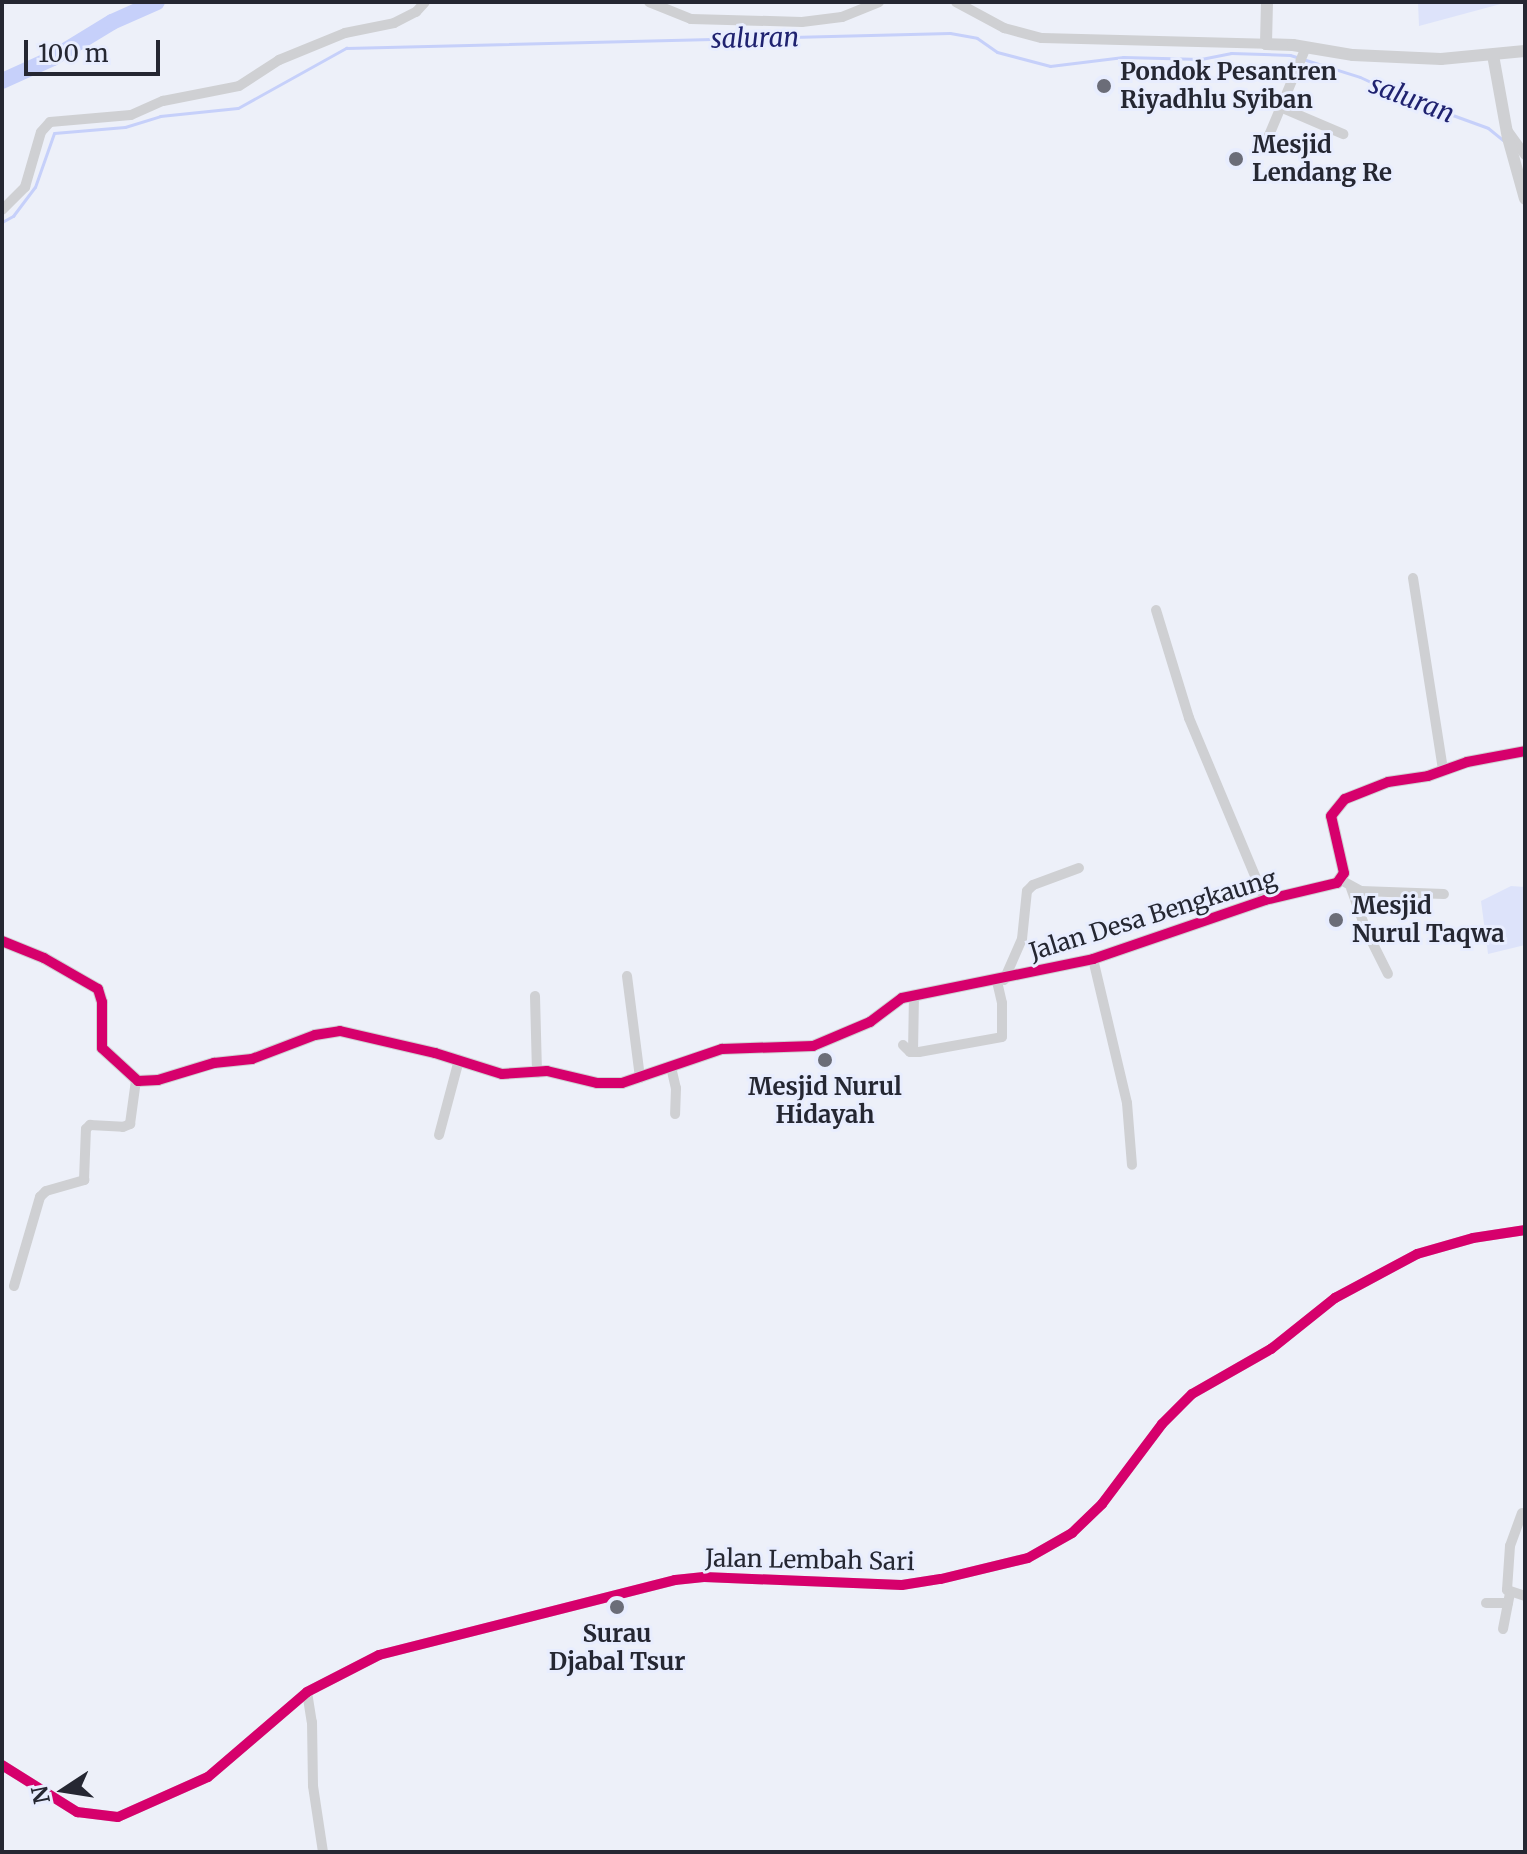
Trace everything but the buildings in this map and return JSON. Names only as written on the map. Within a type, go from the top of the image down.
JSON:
[{"type":"street","points":[[2,210],[29,179],[41,132],[50,122],[131,115],[163,101],[239,86],[279,60],[345,33],[394,23],[411,15],[425,2]]},
{"type":"street","points":[[649,2],[691,19],[802,22],[842,17],[879,2]]},
{"type":"street","points":[[956,2],[1004,28],[1042,38],[1266,44],[1304,52],[1441,59],[1525,51]]},
{"type":"street","points":[[1266,44],[1267,2]]},
{"type":"street","points":[[1283,149],[1267,140],[1304,52]]},
{"type":"street","points":[[1493,55],[1506,129],[1525,199]]},
{"type":"street","points":[[1280,107],[1343,134]]},
{"type":"street","points":[[1506,129],[1525,155]]},
{"type":"street","points":[[1413,578],[1443,769]]},
{"type":"street","points":[[1156,610],[1189,718],[1265,900]]},
{"type":"street","points":[[1388,974],[1346,884],[1331,818],[1334,809],[1366,789],[1525,751]]},
{"type":"street","points":[[903,1045],[913,1052],[1002,1037],[1001,980],[1022,939],[1027,891],[1079,868]]},
{"type":"street","points":[[1346,884],[1370,892],[1444,894]]},
{"type":"street","name":"Jalan Desa Bengkaung","points":[[136,1080],[158,1080],[214,1063],[237,1063],[271,1054],[315,1035],[340,1031],[365,1035],[502,1074],[552,1072],[607,1084],[640,1078],[730,1047],[794,1048],[825,1042],[870,1022],[895,1001],[914,995],[1001,980],[1093,959],[1265,900],[1346,884]]},
{"type":"street","points":[[2,941],[44,958],[98,989],[102,1002],[102,1048],[136,1080],[130,1124],[123,1127],[90,1125],[86,1129],[84,1180],[48,1190],[40,1197],[14,1286]]},
{"type":"street","points":[[1093,959],[1127,1103],[1132,1165]]},
{"type":"street","points":[[627,976],[640,1078]]},
{"type":"street","points":[[913,1052],[914,995]]},
{"type":"street","points":[[535,996],[537,1073]]},
{"type":"street","points":[[439,1135],[459,1060]]},
{"type":"street","points":[[671,1067],[676,1088],[675,1114]]},
{"type":"street","name":"Jalan Lembah Sari","points":[[2,1765],[77,1812],[101,1817],[126,1815],[221,1769],[307,1692],[379,1655],[675,1580],[704,1577],[902,1585],[1028,1558],[1072,1533],[1102,1504],[1181,1403],[1216,1378],[1271,1349],[1335,1298],[1417,1254],[1454,1242],[1525,1230]]},
{"type":"street","points":[[1503,1629],[1509,1598],[1509,1553],[1522,1513]]},
{"type":"street","points":[[1486,1603],[1525,1596]]},
{"type":"street","points":[[307,1692],[312,1722],[313,1786],[323,1852]]},
{"type":"shaded area","points":[[1418,2],[1508,2],[1419,26]]},
{"type":"shaded area","points":[[1511,886],[1525,887],[1525,945],[1488,954],[1481,901]]},
{"type":"waterway","points":[[2,81],[53,58],[112,22],[157,2]]},
{"type":"waterway","name":"saluran","points":[[2,222],[13,216],[35,187],[54,133],[125,127],[160,116],[238,108],[346,48],[950,33],[977,38],[997,52],[1050,66],[1123,57],[1201,59],[1231,53],[1290,55],[1360,77],[1403,97],[1488,128],[1505,142]]},
{"type":"cycle path","points":[[2,941],[44,958],[98,989],[102,1002],[102,1048],[138,1081],[158,1080],[214,1063],[252,1059],[315,1035],[340,1031],[435,1053],[502,1074],[547,1071],[597,1083],[622,1083],[722,1049],[813,1046],[870,1022],[902,998],[1093,959],[1265,900],[1337,883],[1344,873],[1331,816],[1345,799],[1388,782],[1428,776],[1467,762],[1525,751]]},
{"type":"cycle path","points":[[2,1765],[77,1812],[118,1817],[208,1777],[307,1692],[379,1655],[675,1580],[704,1577],[902,1585],[1028,1558],[1072,1533],[1102,1504],[1162,1424],[1192,1394],[1271,1349],[1335,1298],[1417,1254],[1473,1238],[1525,1230]]},
{"type":"place","name":"Pondok Pesantren Riyadhlu Syiban","points":[[1104,86]]},
{"type":"place","name":"Mesjid Lendang Re","points":[[1236,159]]},
{"type":"place","name":"Mesjid Nurul Taqwa","points":[[1336,920]]},
{"type":"place","name":"Mesjid Nurul Hidayah","points":[[825,1060]]},
{"type":"place","name":"Surau Djabal Tsur","points":[[617,1607]]}]
